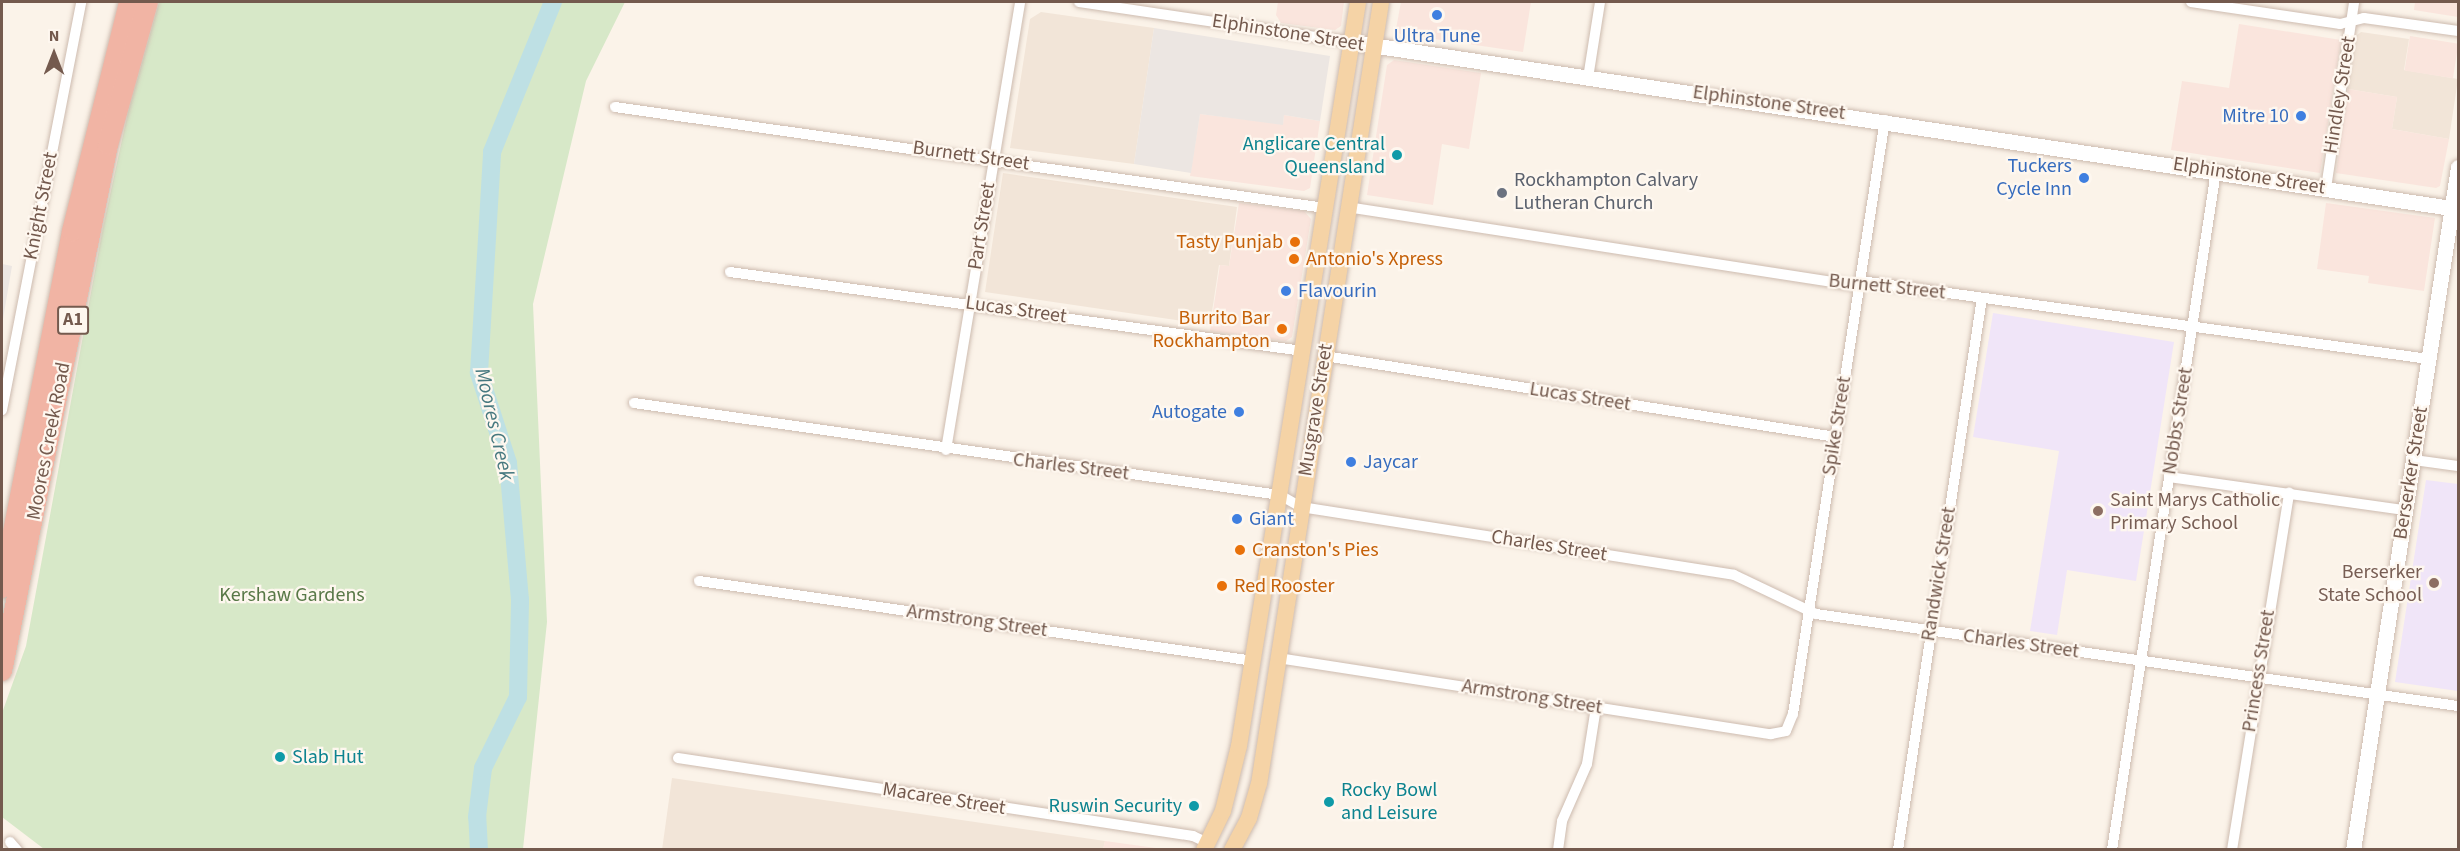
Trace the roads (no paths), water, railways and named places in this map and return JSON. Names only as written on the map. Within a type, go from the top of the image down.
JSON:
[{"type":"highway","name":"Moores Creek Road","points":[[2,588],[72,231],[129,2]]},
{"type":"highway","name":"Moores Creek Road","points":[[2,671],[108,145],[148,2]]},
{"type":"main road","name":"Musgrave Street","points":[[1206,846],[1223,811],[1254,661],[1358,2]]},
{"type":"main road","name":"Musgrave Street","points":[[1232,849],[1249,818],[1259,784],[1347,207],[1381,2]]},
{"type":"street","name":"Knight Street","points":[[2,410],[81,2]]},
{"type":"street","name":"Part Street","points":[[946,450],[1020,2]]},
{"type":"street","name":"Elphinstone Street","points":[[1079,2],[1885,120],[2455,208]]},
{"type":"street","points":[[1588,78],[1600,2]]},
{"type":"street","points":[[2191,2],[2340,24],[2364,18],[2458,31]]},
{"type":"street","name":"Hindley Street","points":[[2326,188],[2354,2]]},
{"type":"street","name":"Burnett Street","points":[[615,107],[1325,208]]},
{"type":"street","name":"Spike Street","points":[[1785,731],[1793,714],[1885,120]]},
{"type":"street","name":"Berserker Street","points":[[2353,849],[2429,358],[2455,208],[2458,167]]},
{"type":"street","name":"Nobbs Street","points":[[2112,849],[2216,171]]},
{"type":"street","name":"Burnett Street","points":[[1347,207],[1860,284],[1868,282],[2429,358]]},
{"type":"street","name":"Lucas Street","points":[[729,272],[969,303],[1303,351]]},
{"type":"street","name":"Randwick Street","points":[[1898,849],[1982,298]]},
{"type":"street","name":"Lucas Street","points":[[1325,356],[1836,437]]},
{"type":"street","name":"Charles Street","points":[[634,403],[946,450],[1280,495],[1301,507],[1734,575],[1816,614],[2458,706]]},
{"type":"street","points":[[2414,460],[2458,466]]},
{"type":"street","points":[[2169,477],[2405,510]]},
{"type":"street","name":"Princess Street","points":[[2232,849],[2257,677],[2289,493]]},
{"type":"street","name":"Armstrong Street","points":[[699,581],[1254,661]]},
{"type":"street","name":"Armstrong Street","points":[[1278,658],[1771,735],[1785,731]]},
{"type":"street","points":[[1558,849],[1562,821],[1587,764],[1596,707]]},
{"type":"street","name":"Macaree Street","points":[[678,758],[1193,836],[1206,846]]},
{"type":"waterway","name":"Moores Creek","points":[[479,850],[477,817],[483,768],[518,697],[520,600],[508,463],[479,373],[492,152],[553,2]]},
{"type":"place","name":"Ultra Tune","points":[[1437,15]]},
{"type":"place","name":"Mitre 10","points":[[2301,116]]},
{"type":"place","name":"Anglicare Central Queensland","points":[[1397,155]]},
{"type":"place","name":"Tuckers Cycle Inn","points":[[2084,178]]},
{"type":"place","name":"Rockhampton Calvary Lutheran Church","points":[[1502,193]]},
{"type":"place","name":"Tasty Punjab","points":[[1295,242]]},
{"type":"place","name":"Antonio's Xpress","points":[[1294,259]]},
{"type":"place","name":"Flavourin","points":[[1286,291]]},
{"type":"place","name":"Burrito Bar Rockhampton","points":[[1282,329]]},
{"type":"place","name":"Autogate","points":[[1239,412]]},
{"type":"place","name":"Jaycar","points":[[1351,462]]},
{"type":"place","name":"Saint Marys Catholic Primary School","points":[[2098,511]]},
{"type":"place","name":"Giant","points":[[1237,519]]},
{"type":"place","name":"Cranston's Pies","points":[[1240,550]]},
{"type":"place","name":"Berserker State School","points":[[2434,583]]},
{"type":"place","name":"Red Rooster","points":[[1222,586]]},
{"type":"place","name":"Slab Hut","points":[[280,757]]},
{"type":"place","name":"Rocky Bowl and Leisure","points":[[1329,802]]},
{"type":"place","name":"Ruswin Security","points":[[1194,806]]},
{"type":"park label","name":"Kershaw Gardens","points":[[292,595]]}]
